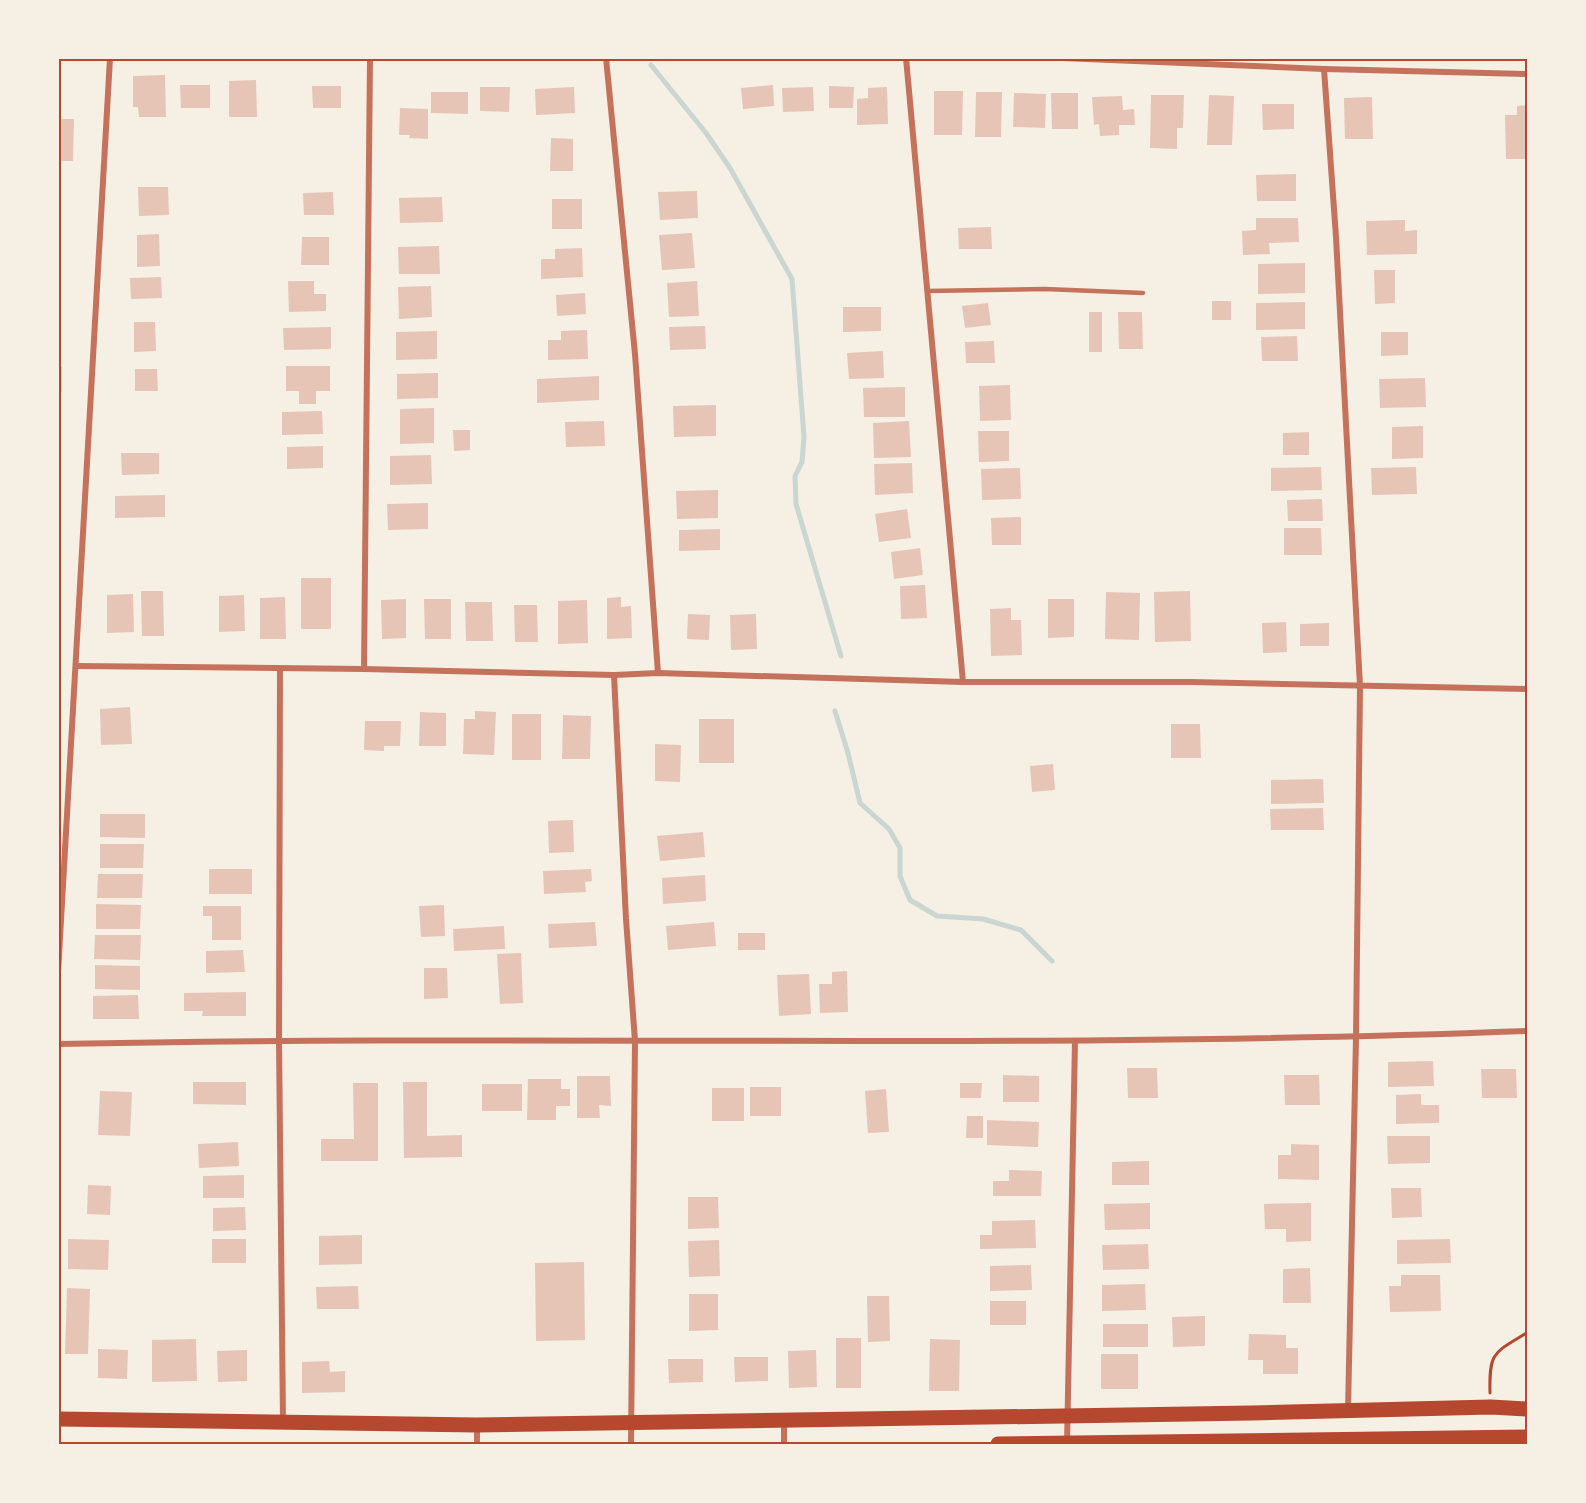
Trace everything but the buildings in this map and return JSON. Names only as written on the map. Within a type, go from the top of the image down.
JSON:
[{"type":"main road","points":[[58,1419],[477,1425],[1491,1407],[1526,1409],[1526,1439],[998,1444]]},
{"type":"street","points":[[58,973],[110,58]]},
{"type":"street","points":[[364,669],[370,58]]},
{"type":"street","points":[[606,58],[635,354],[658,673]]},
{"type":"street","points":[[906,58],[963,682]]},
{"type":"street","points":[[1062,58],[1324,69],[1527,74]]},
{"type":"street","points":[[1278,58],[1278,67]]},
{"type":"street","points":[[1324,69],[1360,686],[1356,1038],[1348,1411]]},
{"type":"street","points":[[77,666],[364,669],[614,675],[658,673],[963,682],[1191,682],[1527,689]]},
{"type":"street","points":[[280,669],[279,1041],[283,1423]]},
{"type":"street","points":[[614,675],[634,1041],[631,1444]]},
{"type":"street","points":[[58,1044],[279,1041],[1075,1041],[1356,1038],[1527,1031]]},
{"type":"street","points":[[1067,1444],[1075,1041]]},
{"type":"street","points":[[784,1419],[784,1444]]},
{"type":"street","points":[[477,1425],[477,1444]]},
{"type":"lane","points":[[927,291],[1045,289],[1143,293]]},
{"type":"path","points":[[1490,1391],[1492,1360],[1502,1346],[1527,1332]]},
{"type":"waterway","points":[[651,65],[706,133],[730,168],[792,279],[804,437],[802,462],[795,476],[796,504],[841,656]]},
{"type":"waterway","points":[[835,711],[860,803],[889,829],[900,848],[900,876],[910,900],[937,916],[983,919],[1021,930],[1052,961]]}]
